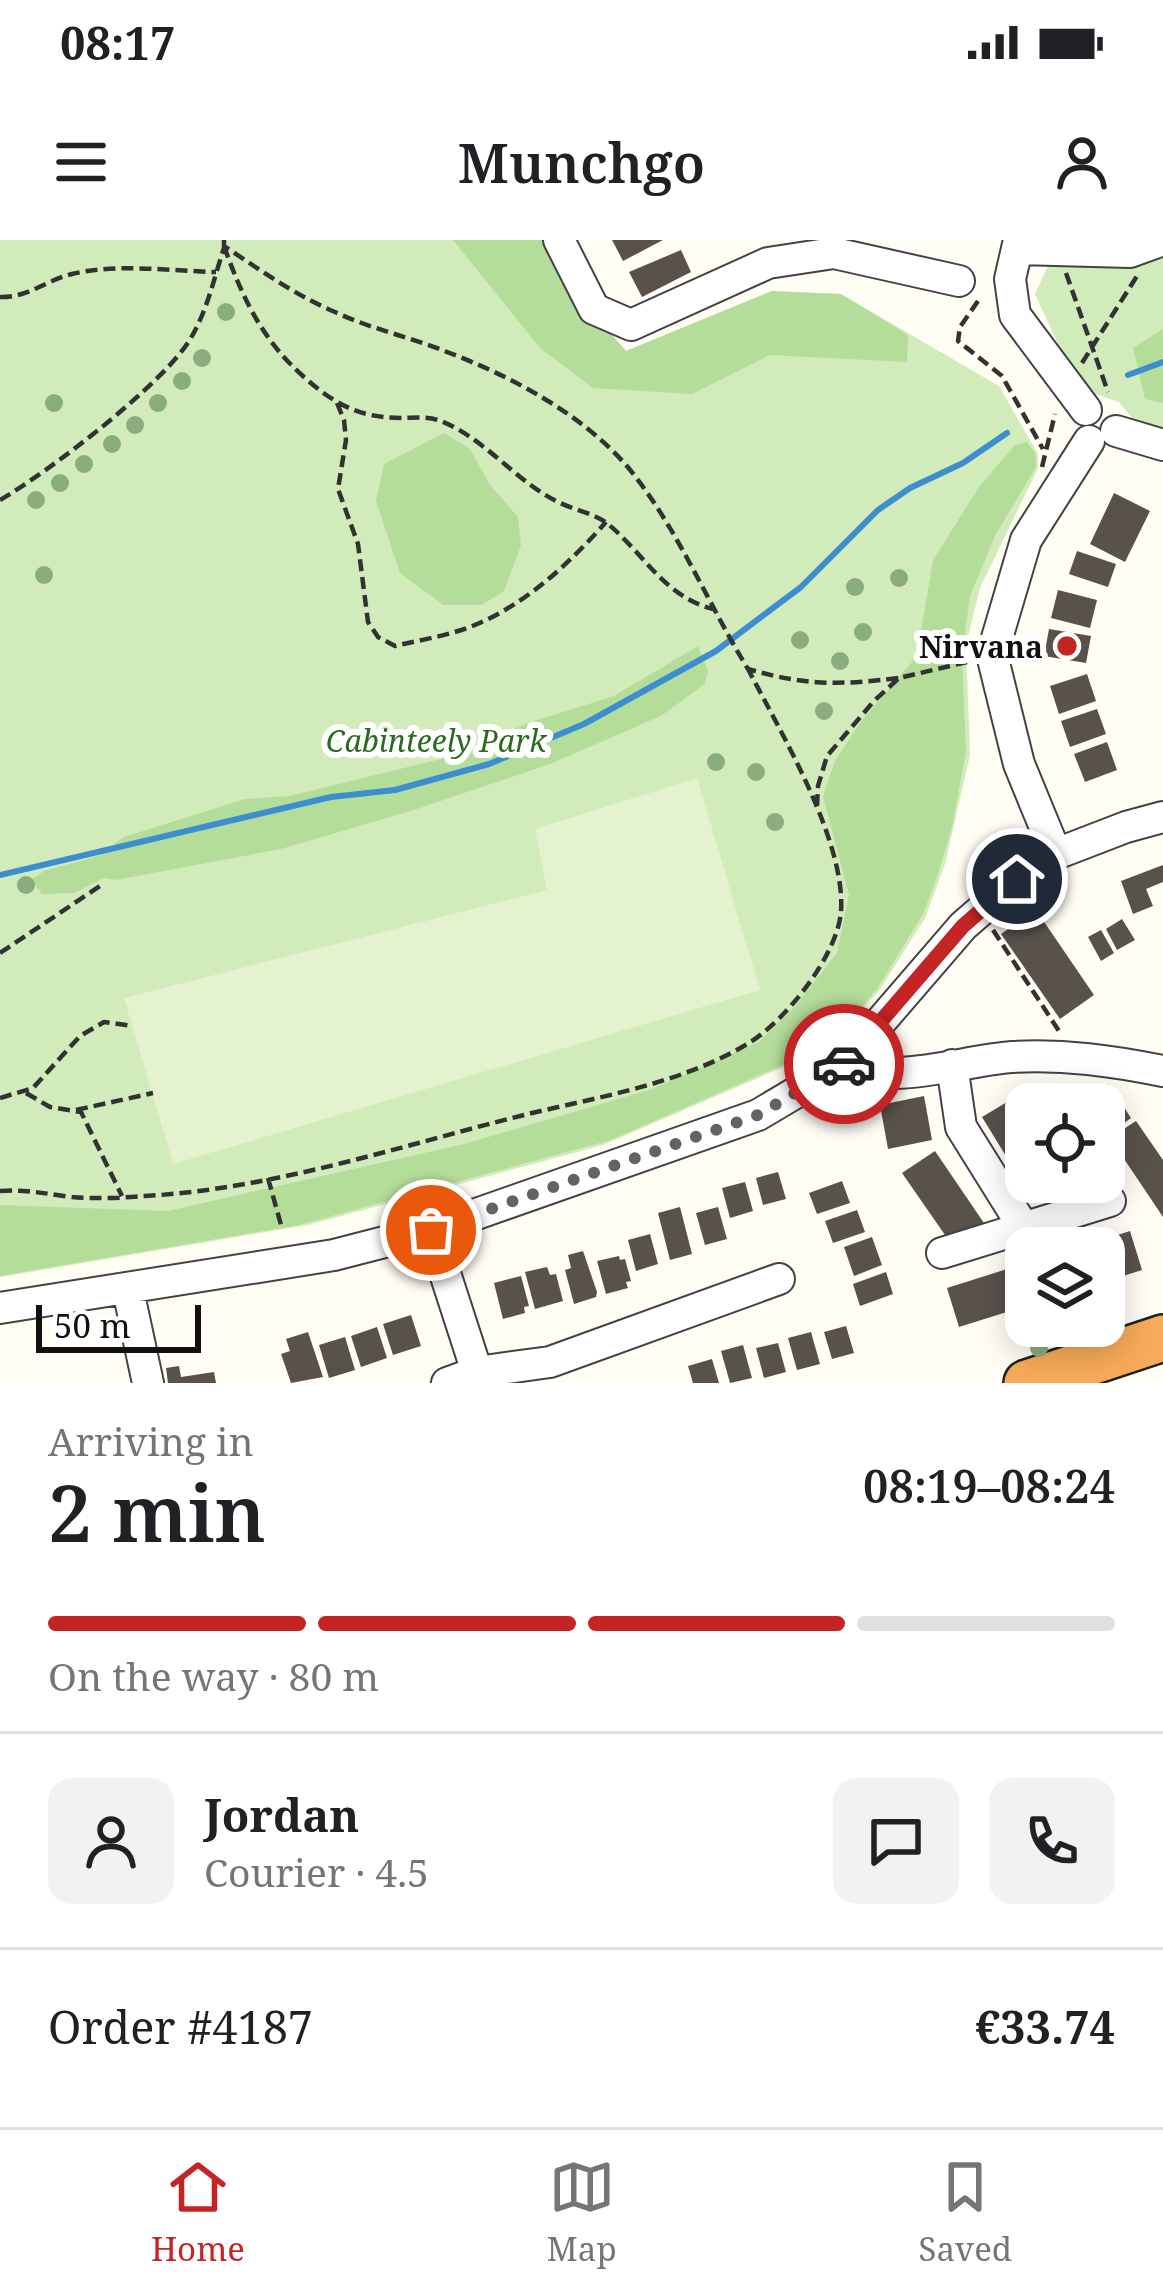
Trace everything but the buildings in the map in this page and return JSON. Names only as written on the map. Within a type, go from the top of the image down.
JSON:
[{"type":"highway","points":[[1027,1383],[1163,1338]]},
{"type":"street","points":[[559,240],[594,309],[632,325],[768,263],[834,253],[969,290]]},
{"type":"street","points":[[1160,242],[1130,252],[1019,244],[1010,279],[1015,315],[1100,423],[1163,445]]},
{"type":"street","points":[[1056,854],[1019,764],[992,655],[1026,539],[1100,423]]},
{"type":"street","points":[[0,1308],[285,1265],[431,1230],[758,1115],[844,1064],[896,999],[1017,879],[1056,854],[1163,817]]},
{"type":"street","points":[[844,1064],[875,1073],[1009,1058],[1076,1056],[1163,1071]]},
{"type":"street","points":[[952,1065],[961,1127],[1023,1227]]},
{"type":"street","points":[[1027,1227],[1104,1203]]},
{"type":"street","points":[[431,1230],[477,1372]]},
{"type":"street","points":[[942,1253],[1005,1234]]},
{"type":"street","points":[[447,1383],[477,1372],[550,1362],[779,1279]]},
{"type":"street","points":[[128,1290],[148,1383]]},
{"type":"path","points":[[1093,350],[1160,242]]},
{"type":"path","points":[[0,500],[29,483],[122,409],[190,341],[210,298],[224,243]]},
{"type":"path","points":[[224,243],[258,326],[300,374],[337,404],[377,418],[438,420],[482,447],[536,490],[606,522],[677,595],[713,609]]},
{"type":"path","points":[[0,1191],[122,1196],[188,1192],[350,1164],[488,1124],[627,1093],[751,1042],[796,999],[830,951],[841,916],[840,872],[816,812],[748,669],[670,530],[630,470],[584,425],[511,381],[448,352],[332,311],[224,243]]},
{"type":"path","points":[[1058,250],[1111,403],[1100,423]]},
{"type":"path","points":[[0,297],[15,298],[68,275],[104,269],[216,272]]},
{"type":"path","points":[[969,290],[958,341],[1002,376],[1044,451]]},
{"type":"path","points":[[1040,514],[1044,451],[1065,382]]},
{"type":"path","points":[[337,404],[346,440],[338,489],[358,544],[368,622],[378,638],[395,646],[473,626],[492,615],[547,582],[606,522]]},
{"type":"path","points":[[748,669],[794,682],[842,685],[899,678],[992,655]]},
{"type":"path","points":[[816,812],[827,756],[854,721],[899,678]]},
{"type":"path","points":[[0,953],[103,884]]},
{"type":"path","points":[[981,911],[1076,1056]]},
{"type":"path","points":[[0,1098],[26,1093],[80,1036],[104,1022],[133,1026]]},
{"type":"path","points":[[26,1093],[50,1107],[76,1110],[153,1094]]},
{"type":"path","points":[[76,1110],[88,1121],[92,1141],[122,1196]]},
{"type":"path","points":[[268,1178],[281,1225]]},
{"type":"green space","name":"Cabinteely Park","points":[[0,240],[545,240],[586,305],[626,351],[772,291],[841,294],[999,386],[1038,454],[1038,468],[980,588],[966,646],[970,755],[945,864],[925,918],[879,991],[825,1049],[603,1145],[308,1225],[0,1277]]},
{"type":"green space","points":[[453,240],[545,240],[586,305],[626,351],[772,291],[841,294],[908,335],[907,362],[770,355],[692,394],[593,388],[540,348]]},
{"type":"green space","points":[[1163,252],[1163,437],[1135,422],[1119,402],[1086,391],[1069,368],[1035,294],[1048,266],[1057,262]]},
{"type":"green space","points":[[1163,329],[1163,403],[1145,399],[1133,348]]},
{"type":"green space","points":[[444,433],[470,449],[490,485],[518,517],[521,545],[504,591],[482,605],[443,605],[400,573],[376,501],[384,464]]},
{"type":"green space","points":[[1027,442],[1035,453],[1036,467],[996,534],[970,596],[962,655],[966,752],[938,874],[923,914],[877,989],[826,1046],[611,1140],[299,1225],[0,1276],[0,1205],[168,1211],[464,1144],[652,1089],[759,1042],[837,953],[849,895],[823,796],[835,761],[859,724],[917,656],[933,560],[979,487],[1015,445]]},
{"type":"green space","points":[[698,646],[708,671],[705,684],[661,716],[550,764],[281,849],[116,880],[104,878],[74,893],[42,894],[31,880],[44,871],[98,856],[124,837],[245,799],[289,796],[449,757],[528,723],[614,696]]},
{"type":"green space","points":[[697,778],[760,990],[173,1164],[124,998],[547,890],[535,829]]},
{"type":"waterway","points":[[1128,375],[1163,362]]},
{"type":"waterway","points":[[0,875],[331,797],[395,790],[489,764],[584,724],[716,651],[801,587],[878,510],[1007,433]]},
{"type":"way so far","points":[[431,1230],[758,1115],[844,1064]]},
{"type":"place","name":"Nirvana","points":[[1067,646]]},
{"type":"route","points":[[844,1064],[963,926],[1017,879]]}]
